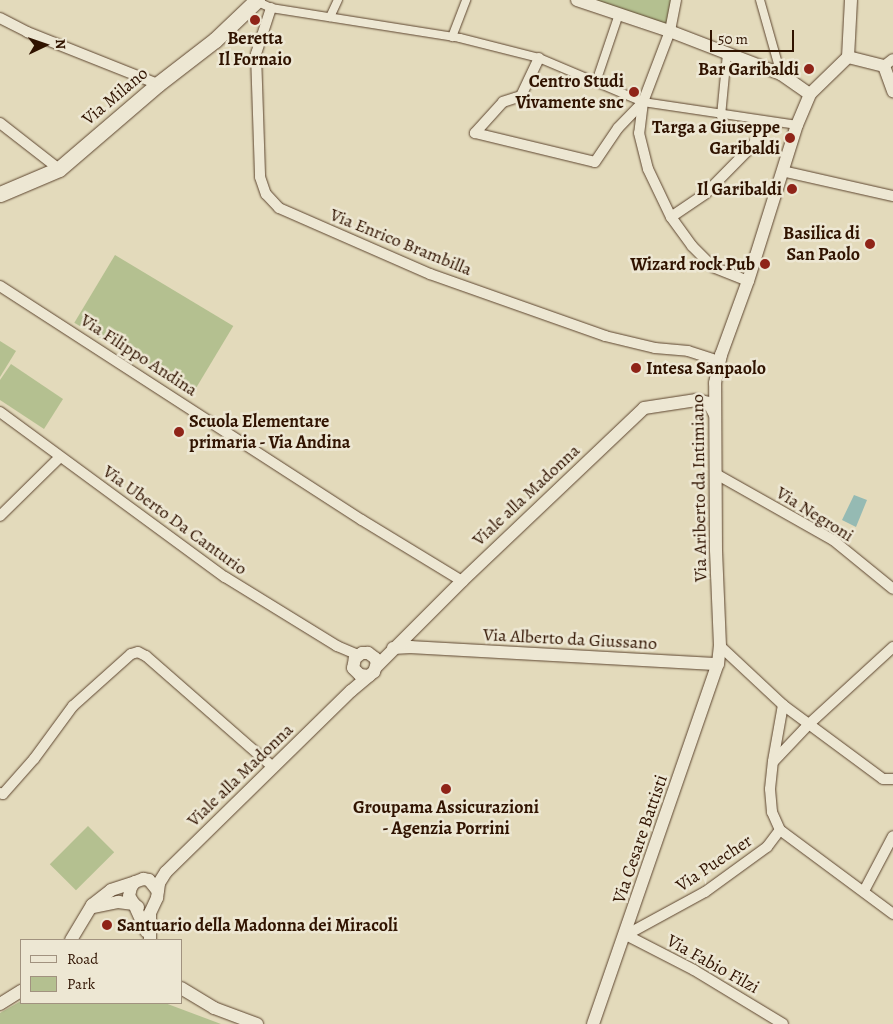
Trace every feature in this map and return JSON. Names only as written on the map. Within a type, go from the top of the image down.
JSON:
[{"type":"main road","name":"Via Milano","points":[[0,194],[59,169],[158,84],[215,40],[249,2]]},
{"type":"street","points":[[330,17],[338,0]]},
{"type":"street","points":[[452,37],[466,0]]},
{"type":"street","points":[[577,0],[670,31],[781,74],[810,94],[848,57],[851,0]]},
{"type":"street","points":[[676,0],[670,31],[643,102],[639,133],[648,169],[671,217],[692,246],[713,267],[748,280]]},
{"type":"street","points":[[760,0],[781,74]]},
{"type":"street","points":[[249,2],[271,8],[452,37],[540,58],[643,102],[721,116],[797,125]]},
{"type":"street","name":"Via Enrico Brambilla","points":[[271,8],[256,54],[260,177],[266,194],[279,208],[430,274],[605,336],[655,348],[688,352],[713,359]]},
{"type":"street","points":[[596,82],[619,14]]},
{"type":"street","points":[[0,18],[26,32],[158,84]]},
{"type":"street","points":[[721,116],[727,54]]},
{"type":"street","points":[[848,57],[888,62],[893,92]]},
{"type":"street","points":[[540,58],[521,96],[503,102],[475,133],[595,162],[618,128],[643,102]]},
{"type":"street","name":"Via Ariberto da Intimiano","points":[[718,664],[722,648],[716,550],[715,383],[721,355],[748,280],[797,125],[810,94]]},
{"type":"street","points":[[671,217],[706,194],[752,146],[769,122]]},
{"type":"street","points":[[0,123],[59,169]]},
{"type":"street","points":[[782,171],[893,196]]},
{"type":"street","name":"Via Filippo Andina","points":[[0,286],[362,520],[462,580]]},
{"type":"street","points":[[696,400],[705,397],[715,383]]},
{"type":"street","points":[[696,400],[709,404],[715,416]]},
{"type":"street","name":"Viale alla Madonna","points":[[149,939],[150,914],[163,878],[174,863],[351,691],[373,672],[462,580],[644,408],[696,400]]},
{"type":"street","name":"Via Uberto Da Canturio","points":[[0,412],[224,577],[337,646],[355,664]]},
{"type":"street","points":[[0,516],[60,457]]},
{"type":"street","name":"Via Negroni","points":[[716,474],[832,540],[893,589]]},
{"type":"street","points":[[417,627],[416,639],[420,648]]},
{"type":"street","name":"Viale alla Madonna","points":[[372,655],[396,647]]},
{"type":"street","name":"Via Alberto da Giussano","points":[[396,647],[718,664]]},
{"type":"street","points":[[773,762],[808,723],[893,647]]},
{"type":"street","points":[[722,648],[783,705],[883,779],[893,779]]},
{"type":"street","points":[[1,794],[34,759],[73,706],[131,654],[138,652],[146,656],[273,767]]},
{"type":"street","points":[[351,691],[355,664],[362,653],[372,655],[375,658],[373,672],[360,675],[355,664]]},
{"type":"street","name":"Via Cesare Battisti","points":[[593,1024],[626,935],[718,664]]},
{"type":"street","points":[[783,705],[770,789],[772,812],[780,830],[893,914]]},
{"type":"street","name":"Via Puecher","points":[[626,935],[705,892],[767,847],[780,830]]},
{"type":"street","points":[[864,891],[893,836]]},
{"type":"street","name":"Viale alla Madonna","points":[[87,910],[112,890],[137,881],[174,863]]},
{"type":"street","points":[[72,939],[87,910],[110,902],[134,904],[146,908],[156,897],[149,880],[137,881],[129,892],[134,904],[143,920],[149,939]]},
{"type":"street","name":"Via Fabio Filzi","points":[[626,935],[694,970],[783,1024]]},
{"type":"street","points":[[182,989],[214,1008],[257,1024]]},
{"type":"street","points":[[0,1004],[20,993]]},
{"type":"green space","points":[[588,0],[674,0],[667,30]]},
{"type":"green space","points":[[115,255],[233,326],[193,394],[74,323]]},
{"type":"green space","points":[[0,341],[16,351],[0,377]]},
{"type":"green space","points":[[11,364],[63,399],[44,429],[0,400],[0,380]]},
{"type":"green space","points":[[88,826],[114,852],[76,890],[50,864]]},
{"type":"green space","points":[[20,1002],[20,1004],[168,1004],[221,1024],[0,1024],[0,1013]]},
{"type":"water","points":[[854,495],[867,500],[856,527],[842,520]]},
{"type":"place","name":"Beretta Il Fornaio","points":[[255,20]]},
{"type":"place","name":"Bar Garibaldi","points":[[809,69]]},
{"type":"place","name":"Centro Studi Vivamente snc","points":[[634,92]]},
{"type":"place","name":"Targa a Giuseppe Garibaldi","points":[[790,138]]},
{"type":"place","name":"Il Garibaldi","points":[[792,189]]},
{"type":"place","name":"Basilica di San Paolo","points":[[870,244]]},
{"type":"place","name":"Wizard rock Pub","points":[[765,264]]},
{"type":"place","name":"Intesa Sanpaolo","points":[[636,368]]},
{"type":"place","name":"Scuola Elementare primaria - Via Andina","points":[[179,432]]},
{"type":"place","name":"Groupama Assicurazioni - Agenzia Porrini","points":[[446,789]]},
{"type":"place","name":"Santuario della Madonna dei Miracoli","points":[[107,925]]}]
